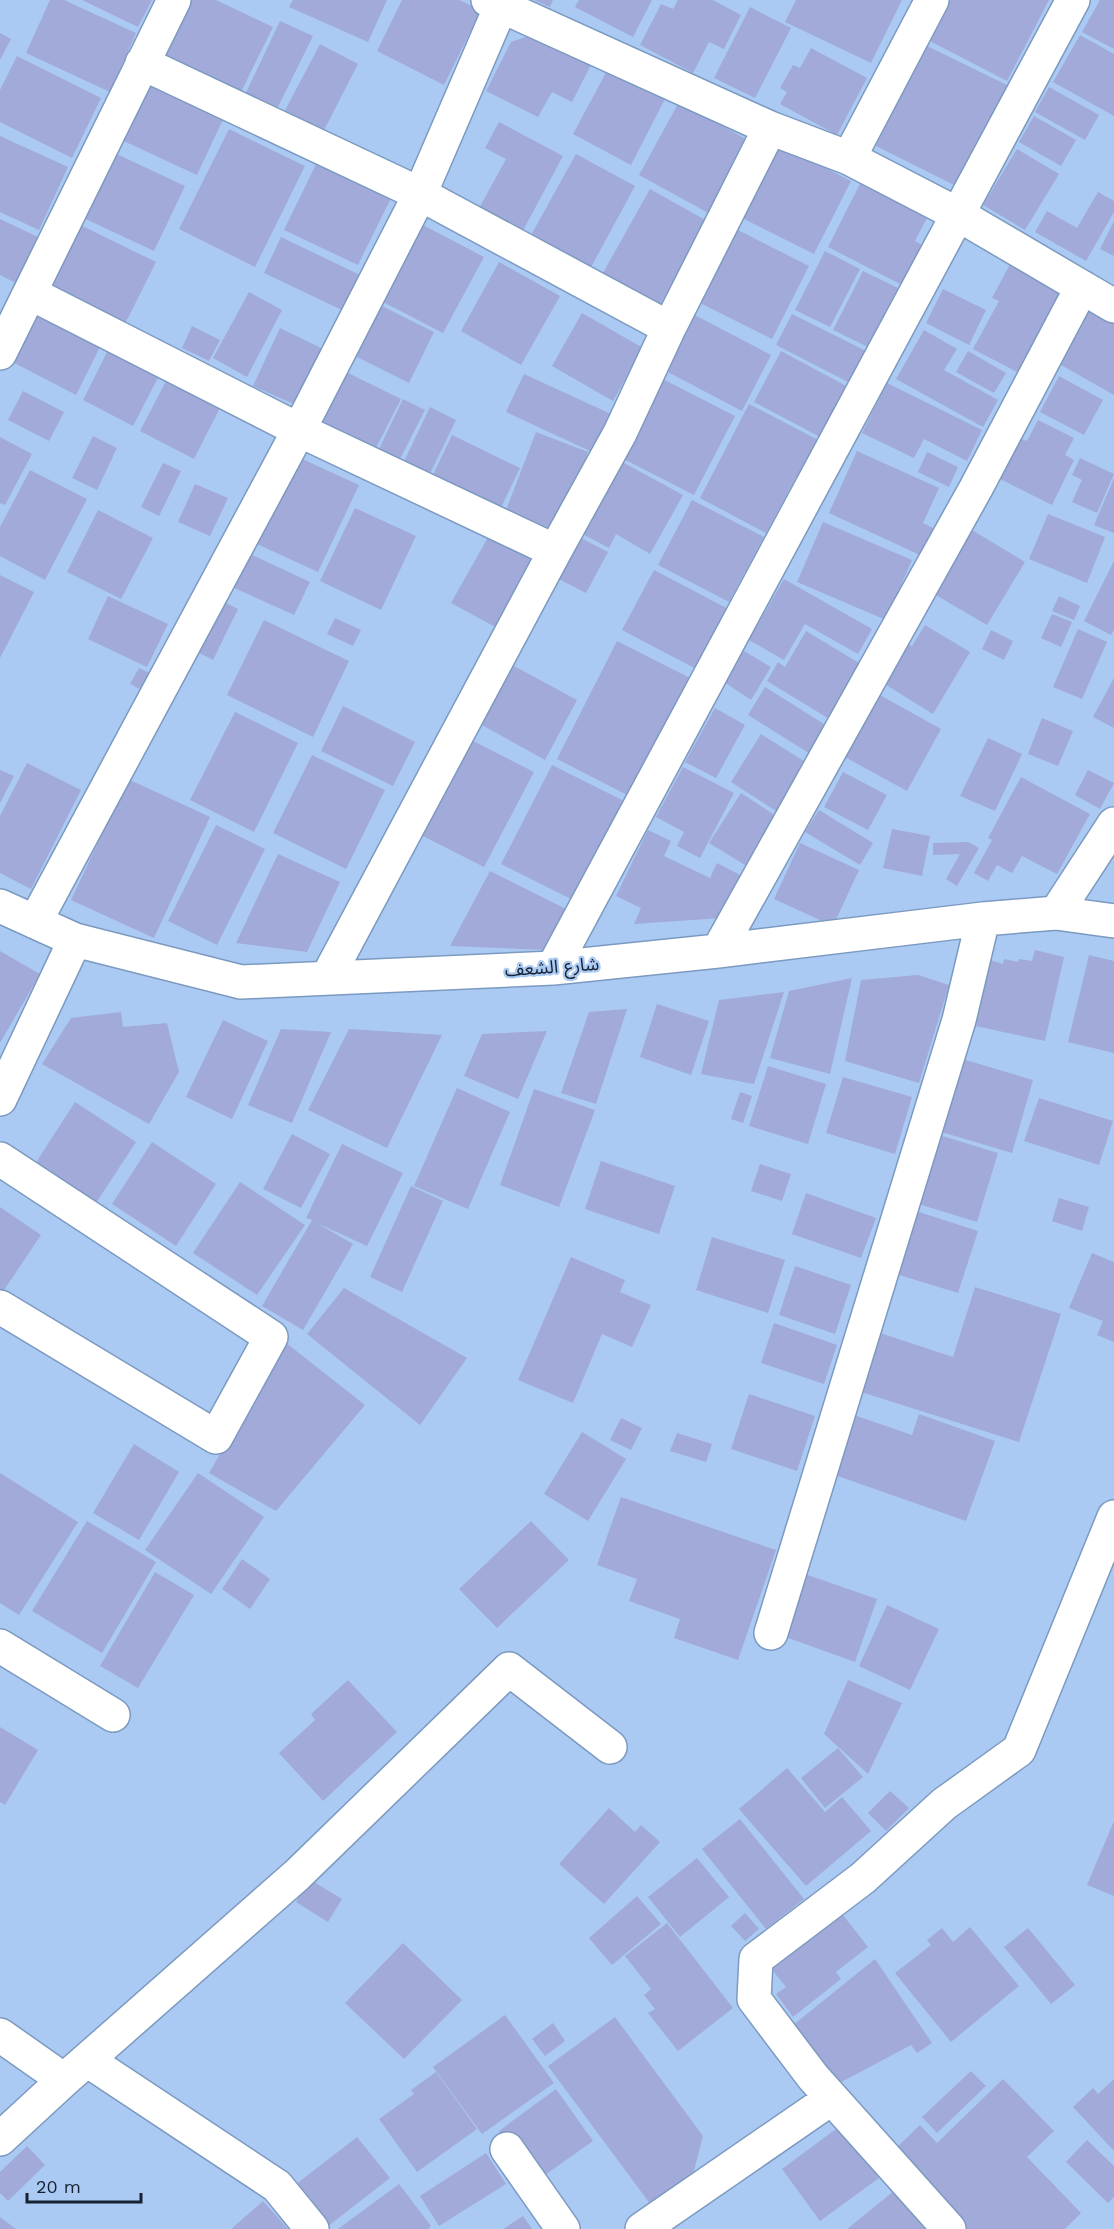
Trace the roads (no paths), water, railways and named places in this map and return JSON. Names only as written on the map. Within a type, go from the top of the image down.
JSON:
[{"type":"street","points":[[0,353],[174,0]]},
{"type":"street","points":[[849,158],[932,0]]},
{"type":"street","points":[[553,968],[1073,0]]},
{"type":"street","points":[[35,922],[299,430],[420,194],[494,3],[770,128],[849,158],[959,215],[1114,306]]},
{"type":"street","points":[[141,63],[420,194],[669,328]]},
{"type":"street","points":[[327,978],[620,433],[669,328],[770,128]]},
{"type":"street","points":[[718,951],[976,488],[1082,287]]},
{"type":"street","points":[[30,293],[299,430],[555,551]]},
{"type":"street","points":[[1056,913],[1114,824]]},
{"type":"street","name":"شارع الشعف","points":[[0,906],[75,940],[241,982],[553,968],[718,951],[982,919],[1056,913],[1114,921]]},
{"type":"street","points":[[771,1633],[959,1020],[982,919]]},
{"type":"street","points":[[0,1099],[75,940]]},
{"type":"street","points":[[0,1159],[271,1337],[216,1437],[0,1307]]},
{"type":"street","points":[[949,2229],[813,2077],[754,1999],[756,1959],[863,1878],[944,1804],[1019,1750],[1114,1517]]},
{"type":"street","points":[[0,1646],[113,1715]]},
{"type":"street","points":[[0,2139],[297,1875],[509,1669],[610,1747]]},
{"type":"street","points":[[0,2035],[75,2070],[277,2186],[312,2229]]},
{"type":"street","points":[[642,2229],[832,2098]]},
{"type":"street","points":[[507,2149],[563,2229]]}]
